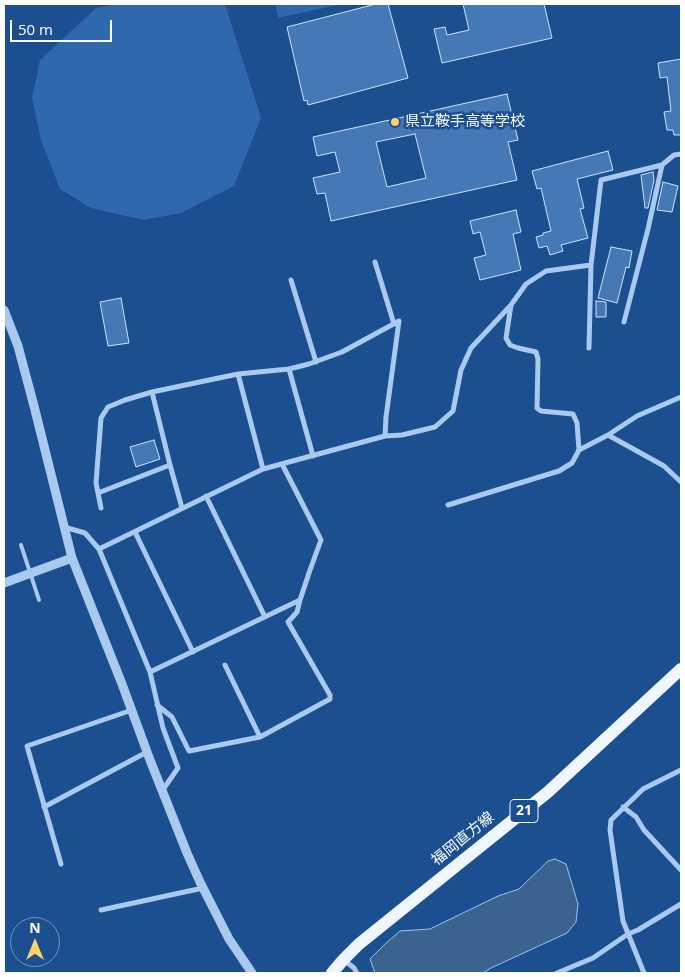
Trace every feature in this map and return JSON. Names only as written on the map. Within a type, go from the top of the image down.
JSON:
[{"type":"main road","name":"福岡直方線","points":[[332,973],[359,944],[548,792],[681,670]]},
{"type":"street","points":[[589,348],[591,264],[601,180],[662,165],[674,155],[681,154]]},
{"type":"street","points":[[624,322],[662,165]]},
{"type":"street","points":[[375,262],[394,324]]},
{"type":"street","points":[[99,549],[263,469],[385,436],[402,435],[435,427],[453,411],[461,370],[471,348],[511,305],[526,284],[546,271],[591,264]]},
{"type":"street","points":[[291,280],[316,362]]},
{"type":"street","points":[[448,505],[560,471],[572,463],[579,450],[577,423],[573,414],[541,411],[537,408],[538,359],[536,352],[510,345],[506,338],[511,305]]},
{"type":"street","points":[[4,310],[18,346],[72,558],[186,853],[229,939],[252,973]]},
{"type":"street","points":[[101,508],[96,483],[100,418],[108,407],[152,392],[238,374],[289,369],[316,362],[342,352],[399,321],[385,436]]},
{"type":"street","points":[[289,369],[313,456]]},
{"type":"street","points":[[238,374],[263,469]]},
{"type":"street","points":[[152,392],[182,508]]},
{"type":"street","points":[[579,450],[608,435],[637,416],[681,398]]},
{"type":"street","points":[[608,435],[664,466],[681,482]]},
{"type":"street","points":[[157,705],[172,717],[189,751],[260,737],[330,700],[330,695],[288,622],[297,612],[321,540],[282,464]]},
{"type":"street","points":[[98,492],[170,465]]},
{"type":"street","points":[[206,496],[266,617]]},
{"type":"street","points":[[64,527],[85,533],[99,549],[150,672],[162,728],[178,768],[162,792]]},
{"type":"street","points":[[135,532],[193,652]]},
{"type":"street","points":[[4,583],[72,558]]},
{"type":"street","points":[[150,672],[300,600]]},
{"type":"street","points":[[225,665],[260,737]]},
{"type":"street","points":[[61,864],[27,746],[132,710]]},
{"type":"street","points":[[44,807],[147,752]]},
{"type":"street","points":[[644,973],[623,921],[610,830],[611,820],[643,789],[681,770]]},
{"type":"street","points":[[623,807],[636,817],[644,830],[681,870]]},
{"type":"street","points":[[102,910],[203,888]]},
{"type":"street","points":[[557,973],[592,958],[628,934],[681,904]]},
{"type":"street","points":[[343,960],[354,968],[357,973]]},
{"type":"lane","points":[[21,544],[39,600]]},
{"type":"shaded area","points":[[116,4],[225,4],[261,118],[234,186],[181,213],[144,220],[91,208],[60,189],[41,140],[32,98],[40,60],[96,8]]},
{"type":"shaded area","points":[[275,4],[342,4],[278,18]]},
{"type":"shaded area","points":[[555,859],[566,864],[578,904],[576,922],[567,933],[483,973],[375,973],[370,959],[400,931],[430,929],[498,896],[519,889],[548,861]]},
{"type":"building","points":[[376,4],[388,4],[408,78],[308,105],[307,100],[304,101],[287,27]]},
{"type":"building","points":[[463,4],[544,4],[552,38],[442,63],[434,29],[445,27],[447,35],[469,30]]},
{"type":"building","points":[[681,59],[681,135],[674,135],[673,130],[667,130],[664,112],[671,111],[667,77],[660,78],[658,63]]},
{"type":"building","points":[[507,94],[518,140],[508,142],[517,180],[331,221],[325,193],[317,194],[313,178],[340,172],[335,152],[317,156],[313,137]],"holes":[[[415,134],[426,178],[387,187],[376,142]]]},
{"type":"building","points":[[608,151],[613,170],[577,179],[584,208],[580,209],[588,238],[561,245],[563,251],[550,255],[547,246],[539,248],[536,237],[551,231],[541,188],[537,189],[532,171]]},
{"type":"building","points":[[653,172],[654,180],[648,208],[645,208],[641,175]]},
{"type":"building","points":[[663,182],[678,186],[672,212],[657,210]]},
{"type":"building","points":[[516,210],[521,232],[513,234],[521,270],[480,280],[474,258],[486,255],[480,232],[473,234],[470,221]]},
{"type":"building","points":[[611,247],[632,251],[629,268],[626,267],[617,303],[598,298]]},
{"type":"building","points":[[121,298],[129,343],[108,346],[100,302]]},
{"type":"building","points":[[596,301],[606,302],[606,317],[596,317]]},
{"type":"building","points":[[154,440],[160,459],[136,467],[130,447]]},
{"type":"place","name":"県立鞍手高等学校","points":[[395,122]]}]
